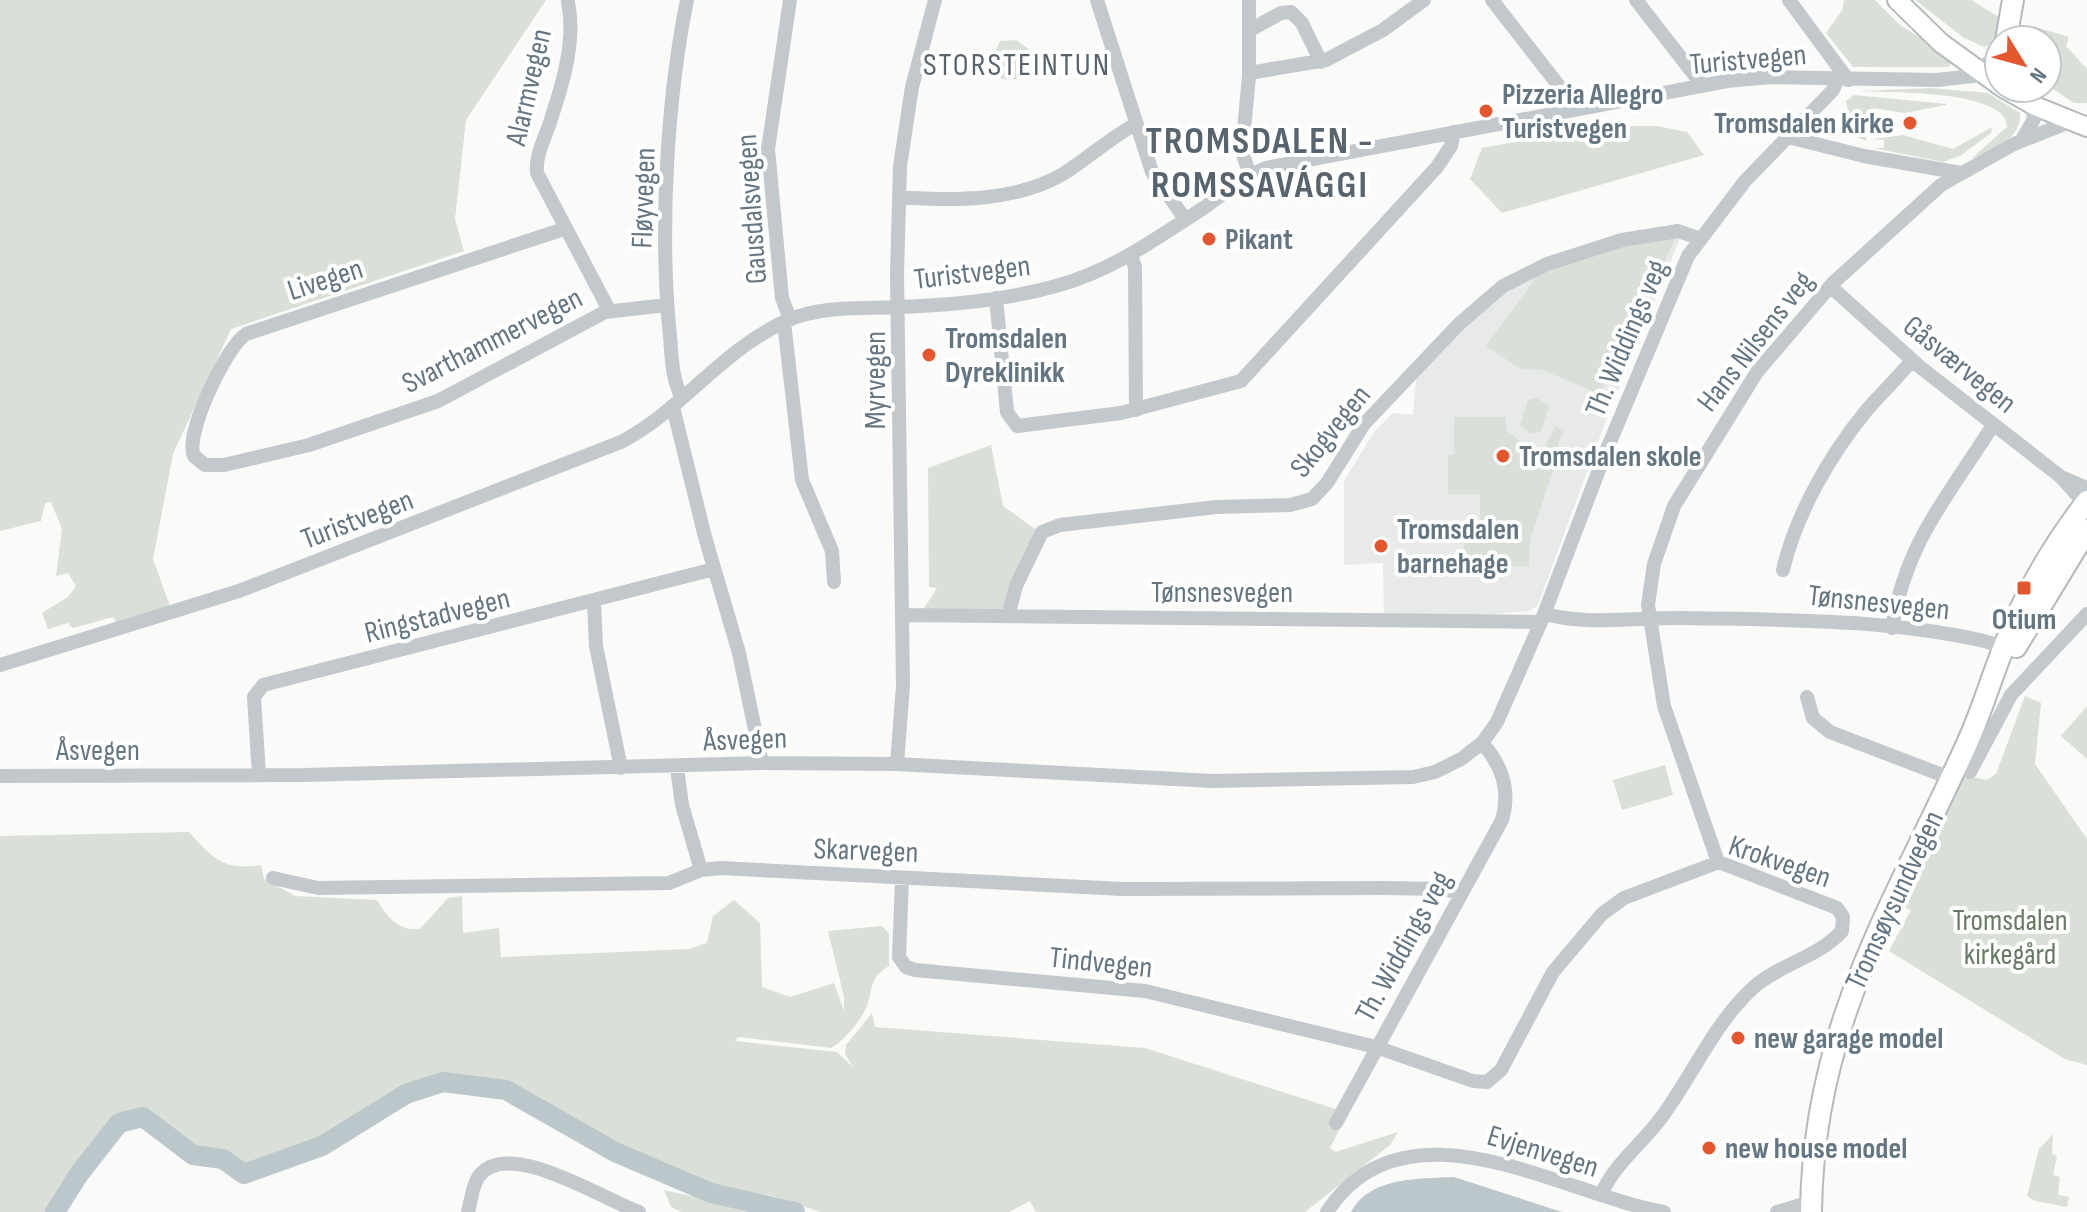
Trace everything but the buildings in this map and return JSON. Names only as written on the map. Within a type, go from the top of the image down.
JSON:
[{"type":"highway","points":[[2009,24],[2013,0]]},
{"type":"highway","name":"Tromsøysundvegen","points":[[1811,1207],[1821,1101],[1842,1016],[1870,944],[1960,775],[2001,647],[2086,500]]},
{"type":"highway","name":"Tromsøysundvegen","points":[[2001,647],[2087,530]]},
{"type":"main road","points":[[1897,0],[1941,43],[1983,67]]},
{"type":"main road","points":[[2041,104],[2080,124]]},
{"type":"street","name":"Fløyvegen","points":[[687,0],[678,51],[670,164],[667,305],[673,373],[714,569],[739,653],[762,763]]},
{"type":"street","name":"Gausdalsvegen","points":[[790,0],[768,149],[802,480],[832,551],[834,582]]},
{"type":"street","name":"Myrvegen","points":[[897,764],[903,685],[899,197],[904,121],[935,0]]},
{"type":"street","points":[[1097,0],[1134,125],[1153,175],[1185,219]]},
{"type":"street","points":[[1249,0],[1249,73],[1242,152],[1250,175]]},
{"type":"street","points":[[1249,73],[1321,62],[1383,30],[1424,0]]},
{"type":"street","points":[[1492,0],[1563,91],[1570,109]]},
{"type":"street","points":[[1636,0],[1703,86]]},
{"type":"street","points":[[1789,0],[1842,80]]},
{"type":"street","name":"Alarmvegen","points":[[568,2],[571,25],[567,57],[536,169],[539,182],[609,310]]},
{"type":"street","points":[[1250,30],[1281,13],[1291,12],[1307,31],[1321,62]]},
{"type":"street","name":"Turistvegen","points":[[0,665],[217,598],[447,513],[621,442],[678,402],[724,360],[787,320],[832,310],[996,298],[1058,286],[1131,255],[1250,175],[1268,168],[1703,86],[1771,77],[1937,80],[1966,78],[1983,72]]},
{"type":"street","name":"Th. Widdings veg","points":[[1336,1123],[1498,829],[1506,805],[1504,778],[1482,743],[1499,719],[1543,618],[1605,454],[1698,238],[1745,181],[1842,80]]},
{"type":"street","points":[[2022,140],[2034,119],[2030,104]]},
{"type":"street","points":[[2022,140],[2080,124]]},
{"type":"street","points":[[899,197],[974,199],[1037,184],[1062,174],[1134,125]]},
{"type":"street","points":[[996,298],[1006,402],[1012,423],[1025,426],[1136,410],[1223,388],[1246,377],[1437,167],[1451,146],[1454,132]]},
{"type":"street","points":[[1788,137],[1864,156],[1961,173]]},
{"type":"street","name":"Hans Nilsens veg","points":[[1718,862],[1664,706],[1650,617],[1648,592],[1670,516],[1684,486],[1757,372],[1830,286],[1921,199],[2022,140]]},
{"type":"street","name":"Livegen","points":[[203,464],[192,452],[191,437],[226,358],[240,337],[258,328],[564,229]]},
{"type":"street","name":"Skogvegen","points":[[1008,616],[1016,586],[1033,544],[1042,532],[1060,525],[1216,507],[1290,505],[1312,499],[1327,483],[1364,424],[1459,324],[1497,290],[1547,264],[1597,246],[1673,231],[1698,238]]},
{"type":"street","points":[[1131,255],[1135,267],[1136,410]]},
{"type":"street","name":"Gåsværvegen","points":[[1830,286],[1912,360],[2086,500]]},
{"type":"street","name":"Svarthammervegen","points":[[203,464],[232,464],[281,452],[426,406],[609,310],[667,305]]},
{"type":"street","points":[[1783,570],[1803,515],[1838,452],[1865,412],[1912,360]]},
{"type":"street","points":[[1892,628],[1899,597],[1928,523],[1993,425]]},
{"type":"street","name":"Ringstadvegen","points":[[259,775],[254,697],[261,686],[714,569]]},
{"type":"street","points":[[594,602],[596,646],[621,768]]},
{"type":"street","points":[[1807,697],[1813,718],[1830,732],[1960,775],[2011,695],[2087,614]]},
{"type":"street","name":"Tønsnesvegen","points":[[902,615],[1602,620],[1650,617],[1794,618],[1892,628],[2001,647]]},
{"type":"street","name":"Åsvegen","points":[[0,776],[677,768],[762,763],[897,764],[1127,778],[1364,779],[1413,777],[1435,772],[1461,759],[1482,743]]},
{"type":"street","points":[[677,768],[682,805],[701,870]]},
{"type":"street","name":"Krokvegen","points":[[1376,1047],[1456,1076],[1482,1082],[1492,1080],[1521,1035],[1553,972],[1602,914],[1624,898],[1718,862],[1837,908],[1843,917],[1844,927],[1826,944],[1767,977],[1742,999],[1720,1027],[1664,1114],[1610,1176],[1601,1195]]},
{"type":"street","name":"Skarvegen","points":[[273,878],[318,888],[669,883],[701,870],[727,868],[902,879],[946,877],[1146,890],[1370,888],[1445,889],[1461,894]]},
{"type":"street","name":"Tindvegen","points":[[902,879],[899,957],[906,967],[1145,991],[1376,1047]]},
{"type":"street","name":"Evjenvegen","points":[[1327,1212],[1355,1184],[1381,1168],[1438,1155],[1489,1159],[1664,1212]]},
{"type":"street","points":[[468,1212],[479,1176],[489,1167],[515,1163],[566,1178],[639,1212]]},
{"type":"street","points":[[1777,1212],[1811,1207]]},
{"type":"shaded area","name":"Tromsdalen skole","points":[[1681,236],[1608,415],[1538,605],[1530,611],[1428,620],[1384,620],[1383,563],[1344,565],[1344,481],[1374,432],[1393,413],[1413,415],[1417,369],[1529,271]]},
{"type":"shaded area","points":[[1454,1177],[1562,1212],[1351,1212],[1359,1200],[1383,1186],[1411,1179]]},
{"type":"green space","points":[[0,0],[546,0],[466,120],[455,219],[464,251],[231,329],[173,454],[153,559],[171,609],[116,622],[113,617],[73,628],[68,623],[48,629],[42,613],[68,597],[76,586],[68,573],[56,576],[62,529],[51,502],[45,503],[41,521],[0,531]]},
{"type":"green space","points":[[1844,0],[1875,0],[1900,25],[1952,57],[1949,67],[1853,67],[1826,33],[1843,9]]},
{"type":"green space","points":[[1915,0],[1971,0],[1999,17],[1998,24],[1983,24],[1983,47],[1964,38]]},
{"type":"green space","points":[[2063,35],[2069,37],[2066,46],[2087,69],[2087,103],[2074,103],[2063,96]]},
{"type":"green space","points":[[1016,40],[1033,52],[1032,66],[1026,75],[1002,79],[996,66],[998,45],[1000,41]]},
{"type":"green space","points":[[1930,88],[1983,93],[1983,104],[2006,104],[2020,113],[2019,122],[2004,143],[1971,159],[2007,127],[2002,115],[1988,106],[1968,99],[1919,93],[1860,91]]},
{"type":"green space","points":[[1854,95],[1946,105],[1904,113],[1874,108],[1874,115],[1867,115],[1866,141],[1853,135],[1846,101]]},
{"type":"green space","points":[[1602,126],[1657,126],[1687,132],[1704,155],[1502,213],[1470,179],[1482,148]]},
{"type":"green space","points":[[1992,127],[1991,133],[1960,156],[1943,162],[1873,148],[1884,148],[1884,139],[1873,139],[1903,135],[1953,149]]},
{"type":"green space","points":[[1677,235],[1646,300],[1641,299],[1600,394],[1542,370],[1521,369],[1486,346],[1541,271],[1614,245]]},
{"type":"green space","points":[[1537,398],[1549,406],[1541,432],[1531,433],[1520,426],[1528,400]]},
{"type":"green space","points":[[1454,417],[1506,417],[1506,430],[1535,453],[1544,451],[1555,426],[1564,430],[1551,462],[1555,464],[1530,540],[1529,566],[1464,565],[1464,521],[1480,520],[1480,494],[1448,494],[1448,455],[1454,454]]},
{"type":"green space","points":[[991,445],[1003,506],[1038,531],[1004,612],[921,613],[937,588],[929,587],[928,468]]},
{"type":"green space","name":"Tromsdalen kirkegård","points":[[2025,696],[2041,703],[2035,764],[2087,839],[2087,1065],[2065,1059],[1889,951],[1911,910],[1902,906],[1963,775],[1987,780],[1996,774]]},
{"type":"green space","points":[[2087,706],[2087,759],[2061,736]]},
{"type":"green space","points":[[1665,765],[1673,795],[1622,810],[1613,780]]},
{"type":"green space","points":[[189,832],[212,855],[228,864],[261,865],[264,879],[295,896],[377,900],[390,918],[406,928],[420,929],[448,898],[462,896],[463,933],[499,928],[501,957],[689,949],[707,943],[713,916],[734,900],[760,923],[762,987],[790,997],[834,983],[844,1011],[844,997],[828,931],[882,926],[889,934],[889,966],[876,978],[858,1021],[836,1045],[831,1048],[739,1037],[735,1041],[837,1052],[853,1067],[845,1054],[846,1045],[872,1013],[875,1027],[1145,1048],[1348,1113],[1330,1148],[1335,1152],[1398,1132],[1390,1145],[1305,1212],[1036,1212],[1030,1201],[1009,1212],[820,1212],[773,1196],[717,1187],[662,1166],[505,1090],[442,1082],[420,1086],[321,1145],[243,1174],[222,1159],[192,1155],[142,1117],[118,1123],[78,1173],[54,1212],[0,1212],[0,836]]},
{"type":"green space","points":[[2053,1134],[2052,1154],[2057,1156],[2053,1175],[2060,1177],[2058,1195],[2069,1197],[2067,1207],[2035,1201],[2027,1196],[2039,1149]]},
{"type":"green space","points":[[664,1190],[762,1212],[681,1212],[671,1207]]},
{"type":"waterway","points":[[55,1212],[79,1174],[119,1123],[143,1117],[193,1155],[223,1159],[244,1174],[322,1146],[406,1094],[443,1082],[506,1090],[615,1152],[711,1193],[795,1212]]},
{"type":"place","name":"Pizzeria Allegro Turistvegen","points":[[1486,111]]},
{"type":"place","name":"Tromsdalen kirke","points":[[1910,123]]},
{"type":"place","name":"Pikant","points":[[1209,239]]},
{"type":"place","name":"Tromsdalen Dyreklinikk","points":[[929,355]]},
{"type":"place","name":"Tromsdalen skole","points":[[1503,456]]},
{"type":"place","name":"Tromsdalen barnehage","points":[[1381,546]]},
{"type":"place","name":"Otium","points":[[2024,588]]},
{"type":"place","name":"new garage model","points":[[1738,1038]]},
{"type":"place","name":"new house model","points":[[1709,1148]]},
{"type":"district","name":"STORSTEINTUN","points":[[1017,64]]},
{"type":"district","name":"TROMSDALEN - ROMSSAVÁGGI","points":[[1260,162]]}]
